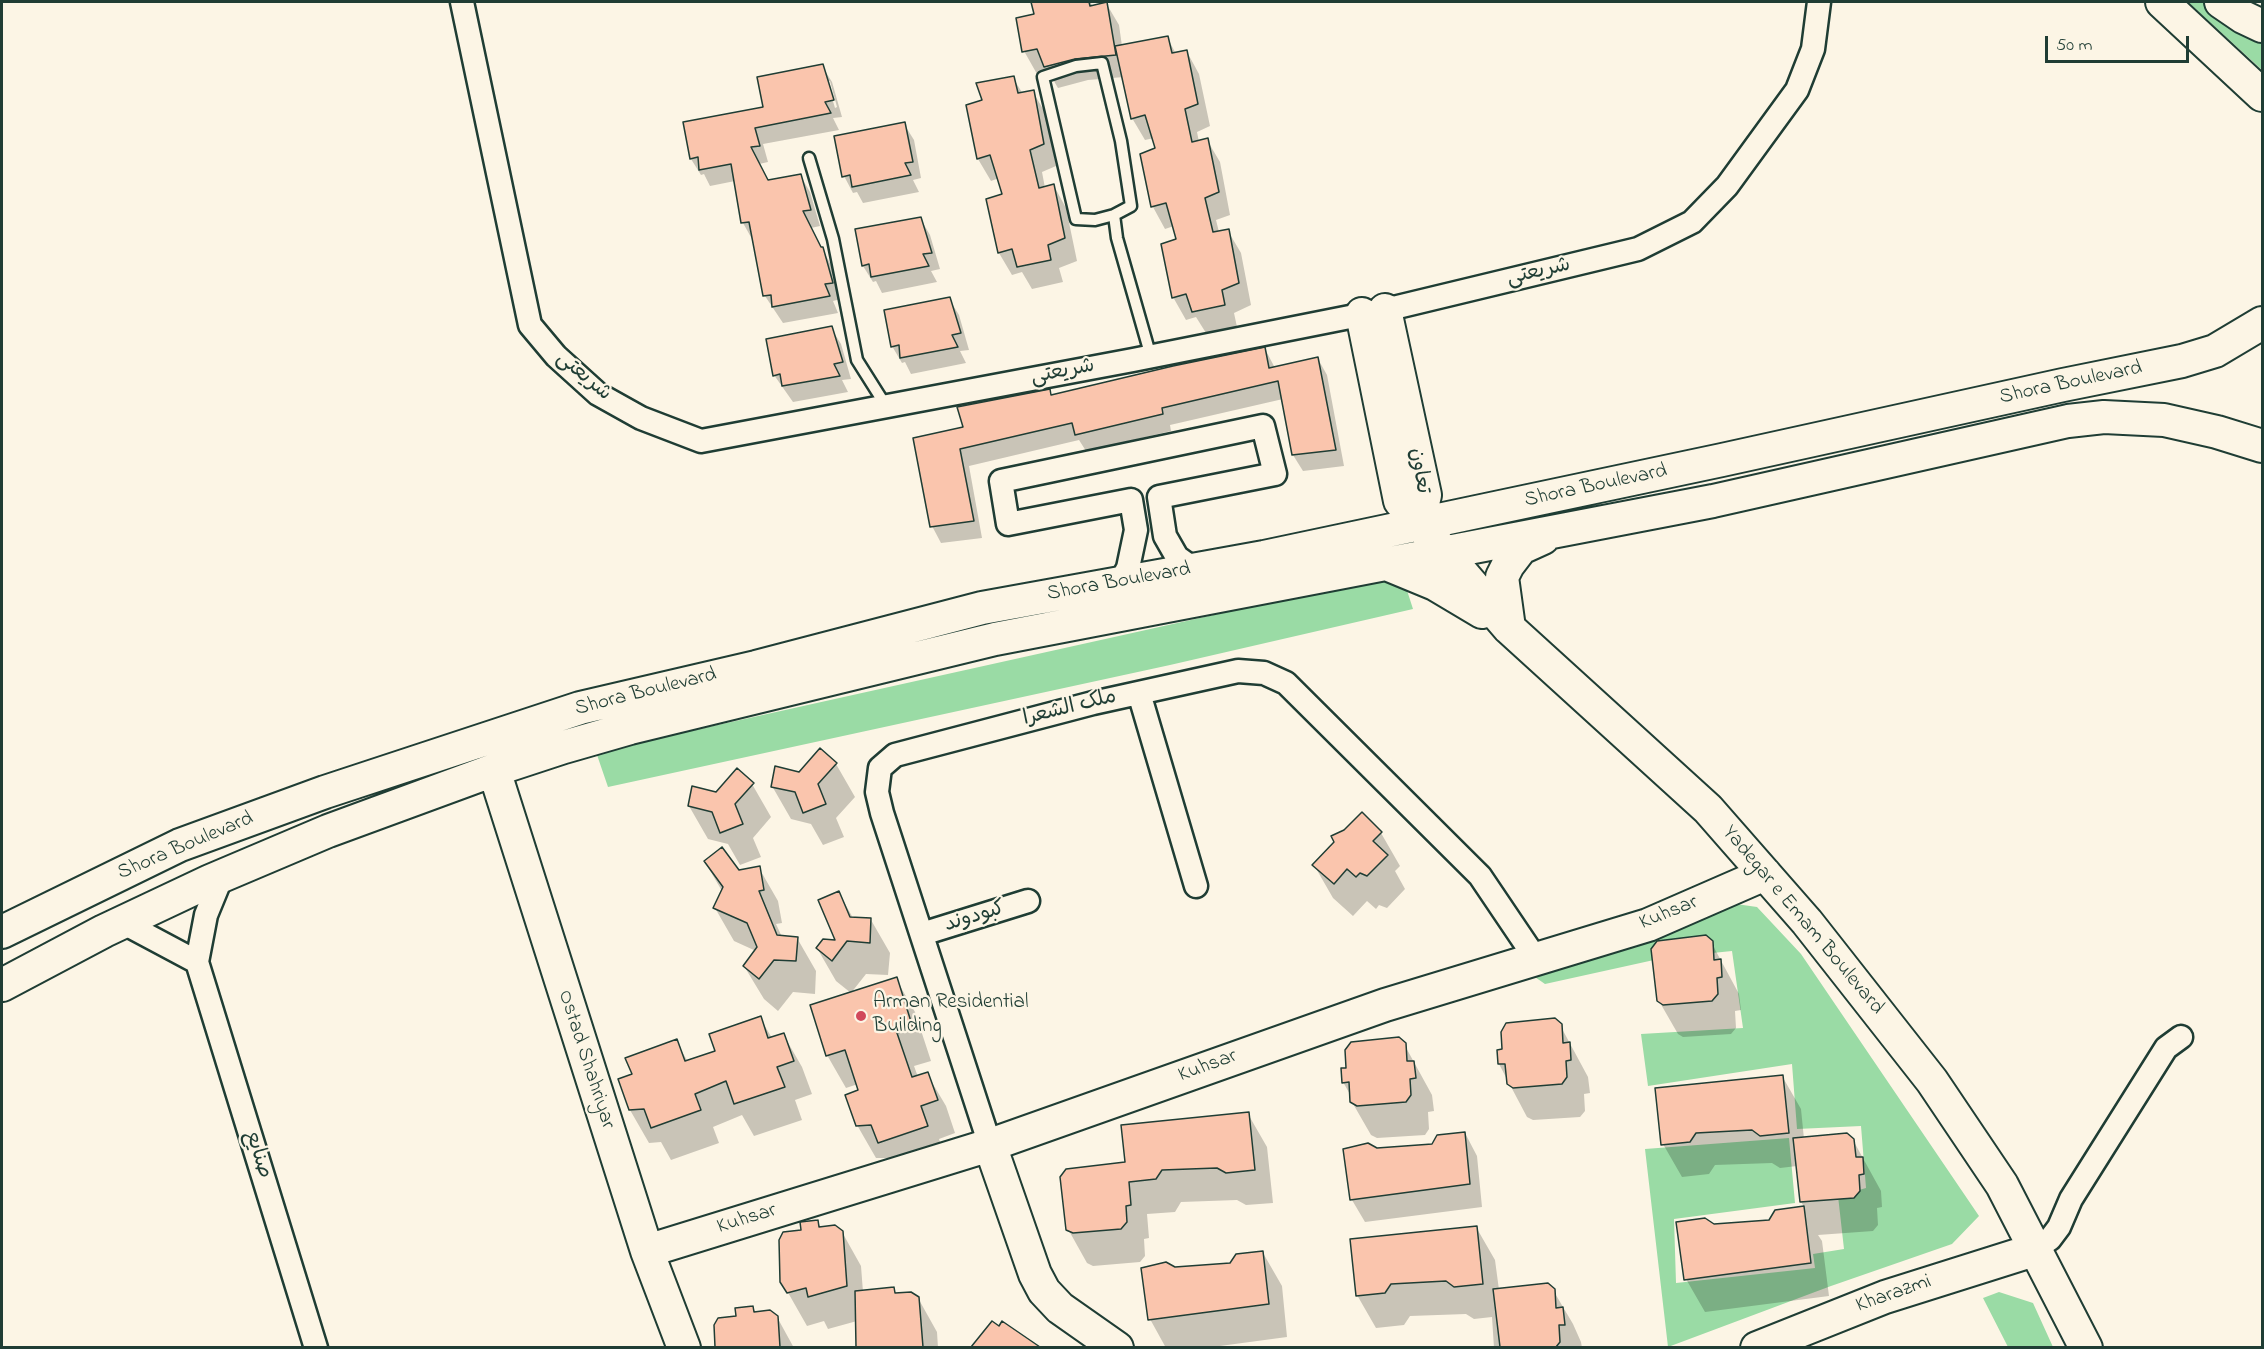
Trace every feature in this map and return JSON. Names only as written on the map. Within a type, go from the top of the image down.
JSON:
[{"type":"main road","points":[[2162,2],[2262,95]]},
{"type":"main road","points":[[2221,2],[2243,17],[2262,26]]},
{"type":"main road","name":"تعاون","points":[[1374,312],[1425,495],[1418,523]]},
{"type":"main road","name":"Shora Boulevard","points":[[2,932],[180,845],[325,792],[580,708],[756,667],[982,608],[1264,557],[2182,361],[2216,351],[2262,323]]},
{"type":"main road","name":"Shora Boulevard","points":[[2,986],[122,922],[222,876],[328,831],[494,771],[630,728],[995,639],[1713,501],[2086,418],[2164,420],[2217,432],[2262,446]]},
{"type":"main road","name":"Yadegar e Emam Boulevard","points":[[1418,523],[1509,628],[1708,809],[1807,922],[1932,1081],[2002,1185],[2086,1347]]},
{"type":"main road","points":[[1509,628],[1502,577],[1521,548],[1556,532]]},
{"type":"main road","points":[[1389,564],[1435,584],[1509,628]]},
{"type":"main road","name":"Ostad Shahriyar","points":[[494,771],[647,1251],[684,1347]]},
{"type":"main road","name":"Kuhsar","points":[[647,1251],[990,1145],[1385,1005],[1648,925],[1765,874]]},
{"type":"main road","points":[[990,1145],[1035,1274],[1044,1291],[1060,1308],[1117,1347]]},
{"type":"main road","name":"Kharazmi","points":[[1766,1346],[1884,1297],[2034,1250]]},
{"type":"street","name":"شریعتی","points":[[462,2],[530,325],[556,356],[597,394],[641,418],[700,441],[1151,357],[1374,312],[1638,249],[1692,222],[1727,186],[1797,90],[1813,49],[1819,2]]},
{"type":"street","points":[[1263,426],[1275,474],[1159,497],[1131,500],[1008,524],[1001,481],[1263,426]]},
{"type":"street","points":[[1159,497],[1165,536],[1177,557],[1195,570]]},
{"type":"street","points":[[1120,584],[1128,568],[1136,530],[1131,500]]},
{"type":"street","name":"ملک الشعرا","points":[[990,1145],[882,813],[877,792],[880,768],[895,755],[1138,693],[1238,671],[1264,673],[1286,683],[1480,876],[1536,958]]},
{"type":"street","points":[[1138,693],[1196,886]]},
{"type":"street","points":[[122,922],[197,962],[206,915],[222,876]]},
{"type":"street","name":"کبودوند","points":[[922,934],[1028,901]]},
{"type":"street","name":"صنایع","points":[[197,962],[316,1347]]},
{"type":"street","points":[[2034,1250],[2050,1239],[2059,1227],[2071,1199],[2166,1048],[2181,1037]]},
{"type":"lane","points":[[1102,63],[1121,141],[1131,206],[1114,214],[1095,220],[1076,219],[1043,77],[1076,66],[1102,63]]},
{"type":"lane","points":[[809,158],[833,239],[857,360],[887,406]]},
{"type":"lane","points":[[1114,214],[1117,238],[1151,357]]},
{"type":"green space","points":[[2188,2],[2213,2],[2262,34],[2262,70]]},
{"type":"green space","points":[[1403,578],[1413,609],[1170,665],[608,787],[596,752],[1299,596]]},
{"type":"green space","points":[[1729,903],[1757,907],[1801,954],[1979,1216],[1952,1244],[1668,1347],[1645,1149],[1789,1138],[1795,1203],[1674,1219],[1676,1283],[1815,1268],[1813,1254],[1844,1249],[1838,1196],[1866,1188],[1861,1126],[1797,1129],[1792,1064],[1648,1086],[1641,1034],[1743,1028],[1732,951],[1663,958],[1545,984],[1532,975]]},
{"type":"green space","points":[[1999,1292],[2033,1303],[2053,1347],[2008,1347],[1983,1298]]},
{"type":"building","points":[[1031,2],[1089,2],[1090,6],[1107,2],[1116,55],[1075,59],[1044,67],[1037,49],[1022,52],[1016,18],[1034,14]]},
{"type":"building","points":[[1168,36],[1172,53],[1187,50],[1198,104],[1185,109],[1192,142],[1208,138],[1219,192],[1205,198],[1213,232],[1229,229],[1239,283],[1222,290],[1225,305],[1192,312],[1186,294],[1172,298],[1161,244],[1176,239],[1166,203],[1151,207],[1140,154],[1155,148],[1145,115],[1131,119],[1115,46]]},
{"type":"building","points":[[823,64],[834,100],[825,102],[831,113],[755,128],[760,146],[751,147],[768,180],[801,174],[811,210],[803,211],[823,247],[833,283],[825,284],[830,296],[772,307],[771,295],[763,296],[749,222],[741,223],[731,164],[699,170],[698,157],[690,159],[683,122],[763,107],[757,77]]},
{"type":"building","points":[[1014,76],[1018,93],[1034,90],[1044,144],[1030,150],[1039,188],[1054,184],[1065,238],[1048,245],[1051,260],[1017,267],[1012,249],[998,253],[986,199],[1002,194],[990,155],[977,159],[966,105],[982,100],[976,83]]},
{"type":"building","points":[[905,122],[913,162],[905,163],[911,175],[852,187],[850,175],[842,177],[834,136]]},
{"type":"building","points":[[921,217],[932,253],[923,254],[929,266],[871,277],[869,264],[862,266],[855,229]]},
{"type":"building","points":[[950,297],[961,333],[952,335],[958,347],[900,358],[899,345],[891,347],[884,310]]},
{"type":"building","points":[[832,326],[843,362],[834,364],[840,376],[782,386],[780,374],[773,376],[766,339]]},
{"type":"building","points":[[1265,347],[1269,368],[1318,357],[1336,450],[1292,455],[1278,381],[1162,408],[1163,414],[1075,435],[1072,423],[960,449],[974,521],[930,527],[913,438],[963,427],[957,407],[1050,389],[1051,395]]},
{"type":"building","points":[[820,748],[837,763],[818,784],[826,804],[803,813],[795,792],[771,787],[775,766],[799,772]]},
{"type":"building","points":[[737,768],[754,783],[735,804],[743,824],[720,833],[712,812],[688,806],[692,786],[716,792]]},
{"type":"building","points":[[1362,812],[1382,832],[1373,841],[1388,855],[1367,876],[1360,873],[1356,877],[1347,869],[1334,884],[1312,865],[1334,842],[1331,836],[1344,830]]},
{"type":"building","points":[[722,847],[739,870],[760,866],[764,890],[759,891],[777,935],[798,937],[796,961],[774,960],[759,979],[743,966],[757,947],[747,923],[713,908],[723,887],[704,861]]},
{"type":"building","points":[[839,891],[850,917],[871,918],[870,943],[847,941],[832,961],[816,948],[823,939],[835,940],[818,900]]},
{"type":"building","points":[[1706,935],[1713,941],[1714,960],[1721,959],[1722,977],[1717,978],[1718,994],[1712,1001],[1663,1005],[1657,1001],[1651,949],[1657,941]]},
{"type":"building","points":[[897,977],[913,1028],[897,1033],[912,1077],[928,1072],[938,1100],[921,1106],[928,1126],[878,1143],[871,1125],[856,1126],[845,1095],[858,1090],[845,1050],[826,1056],[810,1005]]},
{"type":"building","points":[[761,1016],[768,1038],[784,1033],[794,1061],[777,1067],[785,1087],[734,1104],[726,1081],[695,1094],[701,1110],[651,1128],[644,1109],[629,1110],[618,1079],[632,1074],[625,1058],[677,1039],[685,1061],[715,1051],[709,1034]]},
{"type":"building","points":[[1555,1018],[1562,1024],[1563,1043],[1570,1042],[1571,1060],[1566,1061],[1567,1077],[1562,1084],[1513,1088],[1507,1084],[1505,1064],[1498,1064],[1497,1050],[1502,1049],[1501,1032],[1506,1023]]},
{"type":"building","points":[[1399,1037],[1406,1043],[1407,1061],[1414,1061],[1416,1078],[1410,1079],[1411,1095],[1406,1102],[1357,1106],[1350,1102],[1349,1082],[1342,1083],[1341,1068],[1346,1068],[1345,1050],[1351,1042]]},
{"type":"building","points":[[1783,1075],[1789,1133],[1760,1136],[1752,1130],[1696,1133],[1690,1142],[1661,1145],[1655,1088]]},
{"type":"building","points":[[1249,1112],[1255,1170],[1226,1173],[1217,1168],[1162,1170],[1156,1179],[1129,1182],[1131,1205],[1126,1206],[1127,1222],[1121,1229],[1073,1233],[1066,1230],[1060,1177],[1066,1169],[1125,1162],[1121,1125]]},
{"type":"building","points":[[1465,1132],[1470,1184],[1350,1200],[1343,1149],[1368,1143],[1377,1148],[1432,1144],[1437,1135]]},
{"type":"building","points":[[1847,1133],[1854,1139],[1856,1157],[1863,1157],[1864,1174],[1859,1175],[1860,1191],[1854,1198],[1800,1202],[1793,1138]]},
{"type":"building","points":[[1804,1206],[1811,1263],[1684,1280],[1676,1222],[1705,1218],[1714,1224],[1769,1220],[1775,1210]]},
{"type":"building","points":[[818,1220],[819,1227],[835,1225],[843,1231],[847,1286],[808,1297],[806,1288],[787,1293],[780,1282],[779,1240],[783,1232],[801,1230],[800,1222]]},
{"type":"building","points":[[1477,1226],[1483,1284],[1454,1287],[1446,1281],[1391,1284],[1385,1293],[1356,1296],[1350,1239]]},
{"type":"building","points":[[1263,1251],[1269,1304],[1148,1320],[1141,1268],[1166,1262],[1175,1267],[1230,1263],[1236,1254]]},
{"type":"building","points":[[1548,1283],[1555,1289],[1556,1308],[1563,1307],[1565,1325],[1559,1325],[1560,1342],[1556,1347],[1500,1347],[1493,1289]]},
{"type":"building","points":[[894,1287],[895,1293],[911,1292],[919,1297],[923,1347],[856,1347],[855,1291]]},
{"type":"building","points":[[753,1306],[754,1312],[770,1310],[778,1316],[780,1347],[715,1347],[714,1325],[718,1318],[736,1316],[735,1308]]},
{"type":"building","points":[[992,1321],[999,1326],[1002,1321],[1040,1347],[971,1347]]},
{"type":"place","name":"Arman Residential Building","points":[[861,1016]]}]
